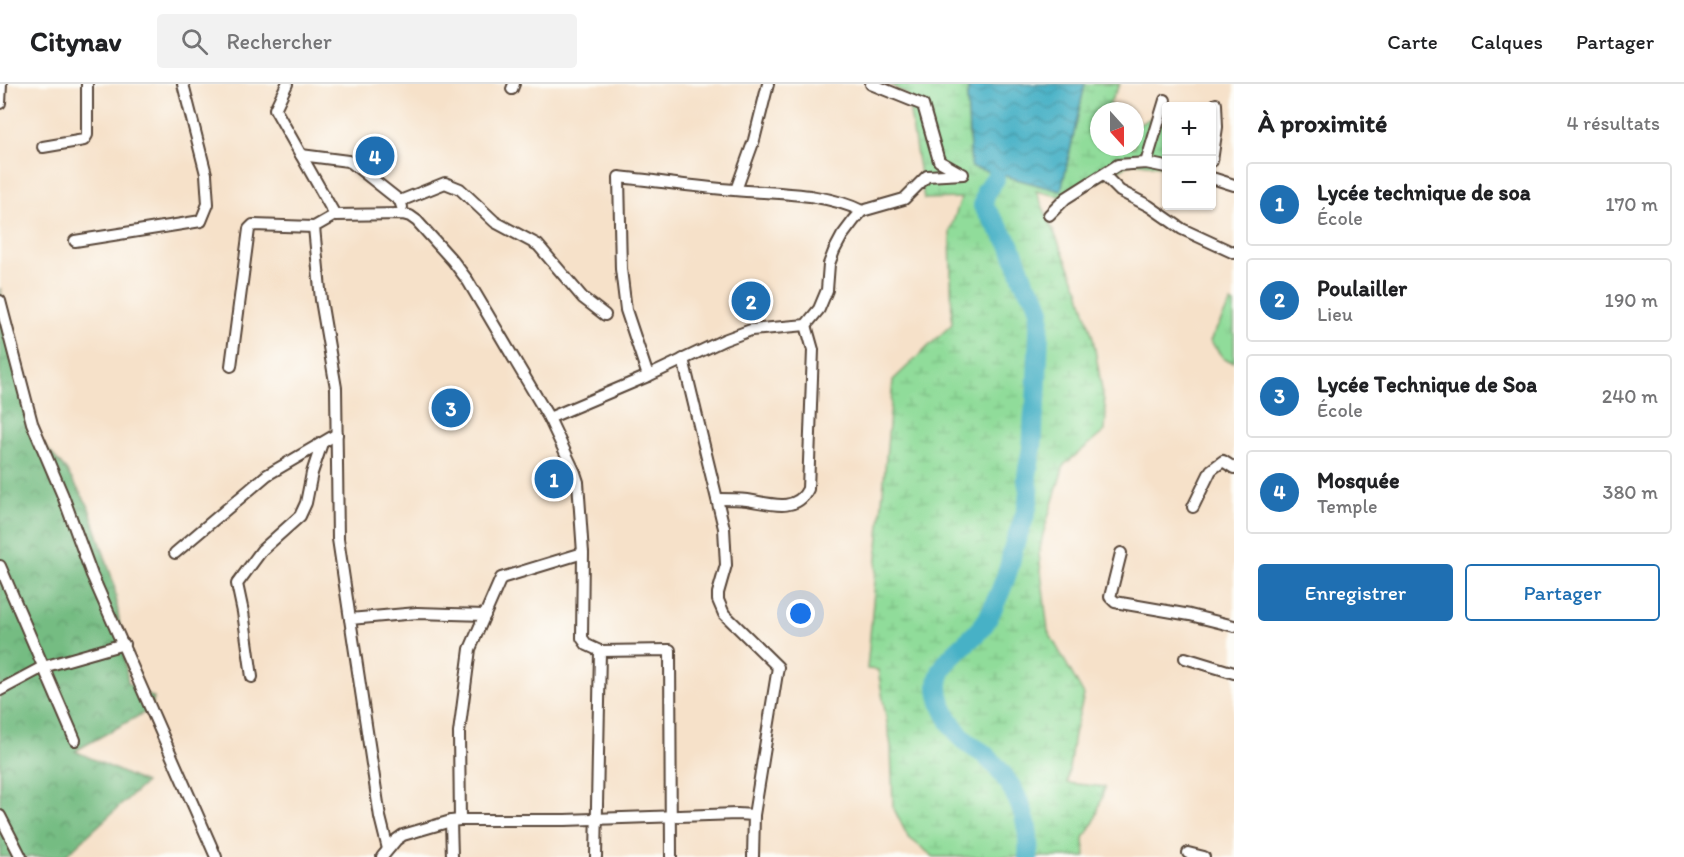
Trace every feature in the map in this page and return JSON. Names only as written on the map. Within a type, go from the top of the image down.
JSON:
[{"type":"street","points":[[0,103],[1,84]]},
{"type":"street","points":[[42,147],[84,140],[87,135],[87,84]]},
{"type":"street","points":[[75,241],[201,221],[208,204],[206,174],[183,84]]},
{"type":"street","points":[[287,84],[275,108],[334,215]]},
{"type":"street","points":[[736,190],[754,140],[768,84]]},
{"type":"street","points":[[549,418],[751,330],[806,325],[819,309],[827,290],[834,251],[842,236],[862,211],[904,199],[927,176],[963,174],[939,161],[923,105],[871,84]]},
{"type":"street","points":[[1146,163],[1165,100]]},
{"type":"street","points":[[1216,104],[1216,134]]},
{"type":"street","points":[[301,155],[348,161],[400,201],[403,214]]},
{"type":"street","points":[[1049,214],[1066,198],[1118,165],[1146,163],[1162,166]]},
{"type":"street","points":[[1104,175],[1120,191],[1149,206],[1182,229],[1234,253]]},
{"type":"street","points":[[648,376],[626,310],[621,269],[619,177],[817,196],[847,203],[862,211]]},
{"type":"street","points":[[1216,179],[1234,185]]},
{"type":"street","points":[[400,201],[445,183],[460,189],[495,222],[538,245],[583,298],[604,315]]},
{"type":"street","points":[[231,366],[249,229],[253,225],[314,227],[334,215],[403,214],[417,221],[453,261],[468,281],[549,418],[578,482],[583,552],[582,638],[587,645],[600,651],[670,650],[671,857]]},
{"type":"street","points":[[314,227],[321,300],[336,388],[338,539],[385,853]]},
{"type":"street","points":[[0,301],[32,423],[63,496],[92,575],[216,857]]},
{"type":"street","points":[[718,499],[747,500],[782,506],[796,503],[804,497],[808,489],[813,350],[806,325]]},
{"type":"street","points":[[682,359],[724,528],[727,555],[718,600],[724,614],[778,667],[754,815],[753,857]]},
{"type":"street","points":[[175,553],[267,475],[337,434]]},
{"type":"street","points":[[252,677],[237,584],[262,550],[300,516],[306,503],[312,473],[322,442]]},
{"type":"street","points":[[1193,507],[1211,470],[1223,461],[1234,468]]},
{"type":"street","points":[[452,857],[456,821],[459,733],[472,641],[501,579],[583,552]]},
{"type":"street","points":[[1121,553],[1110,597],[1115,602],[1190,615],[1234,626]]},
{"type":"street","points":[[0,567],[75,740]]},
{"type":"street","points":[[350,619],[417,613],[485,615]]},
{"type":"street","points":[[0,690],[43,667],[124,644]]},
{"type":"street","points":[[596,857],[600,651]]},
{"type":"street","points":[[1185,658],[1234,673]]},
{"type":"street","points":[[385,853],[403,835],[456,821],[754,815]]},
{"type":"street","points":[[0,816],[21,857]]},
{"type":"street","points":[[1188,853],[1204,857]]},
{"type":"green space","points":[[889,84],[969,84],[967,98],[971,167],[1061,191],[1085,84],[1120,84],[1110,102],[1090,102],[1090,156],[1144,156],[1144,122],[1162,112],[1162,166],[1134,162],[1066,198],[1036,191],[1079,290],[1093,338],[1106,413],[1105,431],[1064,465],[1039,554],[1048,631],[1084,695],[1074,734],[1067,783],[1105,787],[1095,820],[1084,838],[1085,857],[934,857],[908,837],[893,807],[891,746],[878,670],[867,669],[893,380],[952,324],[950,231],[961,198],[924,199],[907,95]]},
{"type":"green space","points":[[0,288],[38,438],[66,470],[88,505],[114,584],[128,683],[154,698],[151,709],[75,751],[145,783],[64,857],[0,857]]},
{"type":"green space","points":[[1231,302],[1234,304],[1234,362],[1224,359],[1210,341]]},
{"type":"water","points":[[969,84],[1085,84],[1061,191],[971,167],[967,98]]},
{"type":"waterway","points":[[995,179],[986,191],[983,206],[1010,244],[1025,284],[1035,296],[1040,310],[1036,402],[1027,475],[1029,499],[1007,573],[988,618],[982,628],[947,661],[938,682],[941,702],[955,729],[995,765],[1012,788],[1024,814],[1028,857]]},
{"type":"place","name":"Mosquée","points":[[375,156]]},
{"type":"place","name":"Poulailler","points":[[751,301]]},
{"type":"place","name":"Lycée Technique de Soa","points":[[451,408]]},
{"type":"place","name":"Lycée technique de soa","points":[[554,479]]}]
